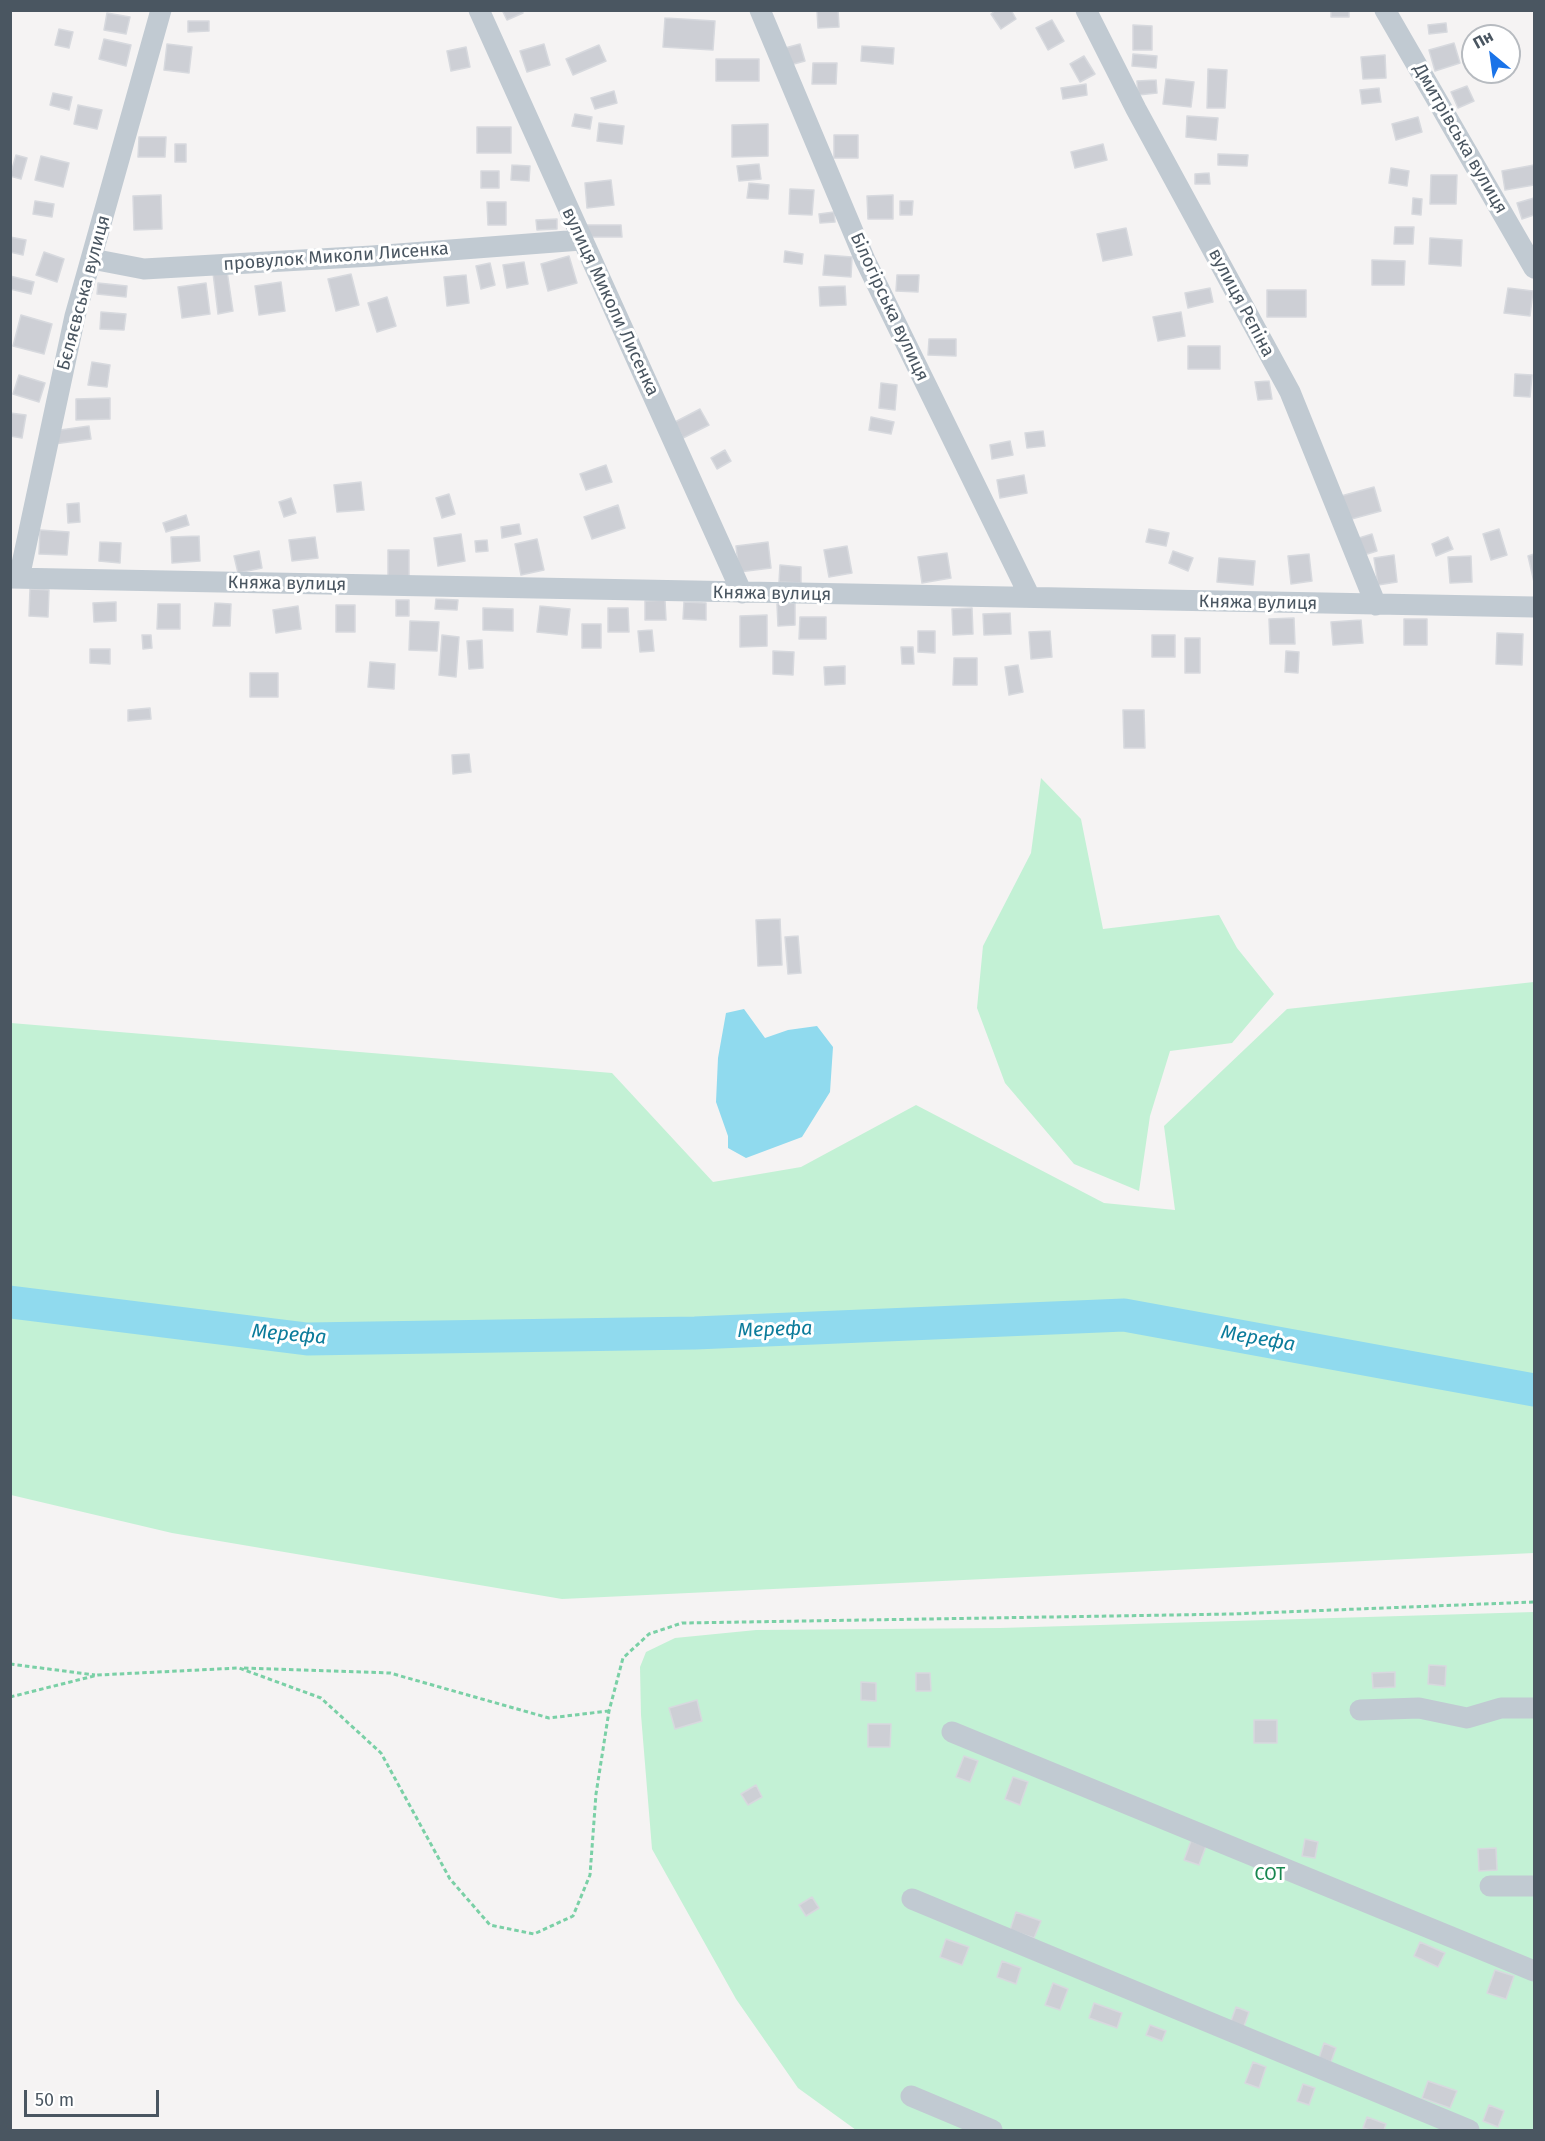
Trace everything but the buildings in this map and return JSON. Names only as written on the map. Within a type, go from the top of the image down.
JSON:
[{"type":"street","name":"Бєляєвська вулиця","points":[[15,578],[75,316],[161,10]]},
{"type":"street","name":"вулиця Миколи Лисенка","points":[[479,10],[742,593]]},
{"type":"street","name":"Білогірська вулиця","points":[[760,10],[865,260],[1030,597]]},
{"type":"street","name":"вулиця Рєпіна","points":[[1086,10],[1136,109],[1290,392],[1376,605]]},
{"type":"street","name":"Дмитрівська вулиця","points":[[1385,10],[1534,268]]},
{"type":"street","name":"провулок Миколи Лисенка","points":[[92,259],[144,269],[372,256],[581,240]]},
{"type":"street","name":"Княжа вулиця","points":[[15,578],[1534,607]]},
{"type":"street","points":[[1360,1710],[1419,1708],[1467,1718],[1501,1708],[1534,1708]]},
{"type":"street","points":[[952,1732],[1534,1971]]},
{"type":"street","points":[[1490,1886],[1534,1886]]},
{"type":"street","points":[[912,1899],[1469,2130]]},
{"type":"street","points":[[911,2096],[992,2130]]},
{"type":"path","points":[[239,1668],[321,1698],[381,1753],[450,1879],[490,1925],[534,1934],[573,1916],[590,1875],[596,1794],[609,1711],[623,1658],[649,1634],[682,1623],[1233,1614],[1534,1602]]},
{"type":"path","points":[[10,1664],[98,1675],[239,1668],[390,1673],[549,1718],[609,1711]]},
{"type":"path","points":[[10,1697],[98,1675]]},
{"type":"green space","points":[[1041,778],[1081,819],[1103,929],[1219,915],[1237,948],[1274,994],[1232,1043],[1170,1051],[1150,1116],[1139,1191],[1074,1164],[1005,1083],[977,1008],[983,946],[1031,853]]},
{"type":"green space","points":[[1534,982],[1534,1553],[562,1599],[172,1533],[11,1495],[11,1023],[612,1073],[713,1182],[801,1167],[916,1105],[1104,1203],[1175,1210],[1164,1126],[1287,1009]]},
{"type":"green space","name":"СОТ","points":[[1534,1612],[1534,2130],[856,2130],[798,2088],[736,1999],[652,1849],[641,1715],[640,1667],[646,1652],[675,1638],[756,1630],[1000,1628]]},
{"type":"water","points":[[744,1009],[765,1038],[788,1030],[817,1026],[833,1047],[830,1092],[802,1137],[746,1158],[728,1148],[728,1136],[716,1102],[718,1058],[726,1013]]},
{"type":"waterway","name":"Мерефа","points":[[10,1302],[307,1339],[695,1333],[1124,1315],[1534,1390]]}]
